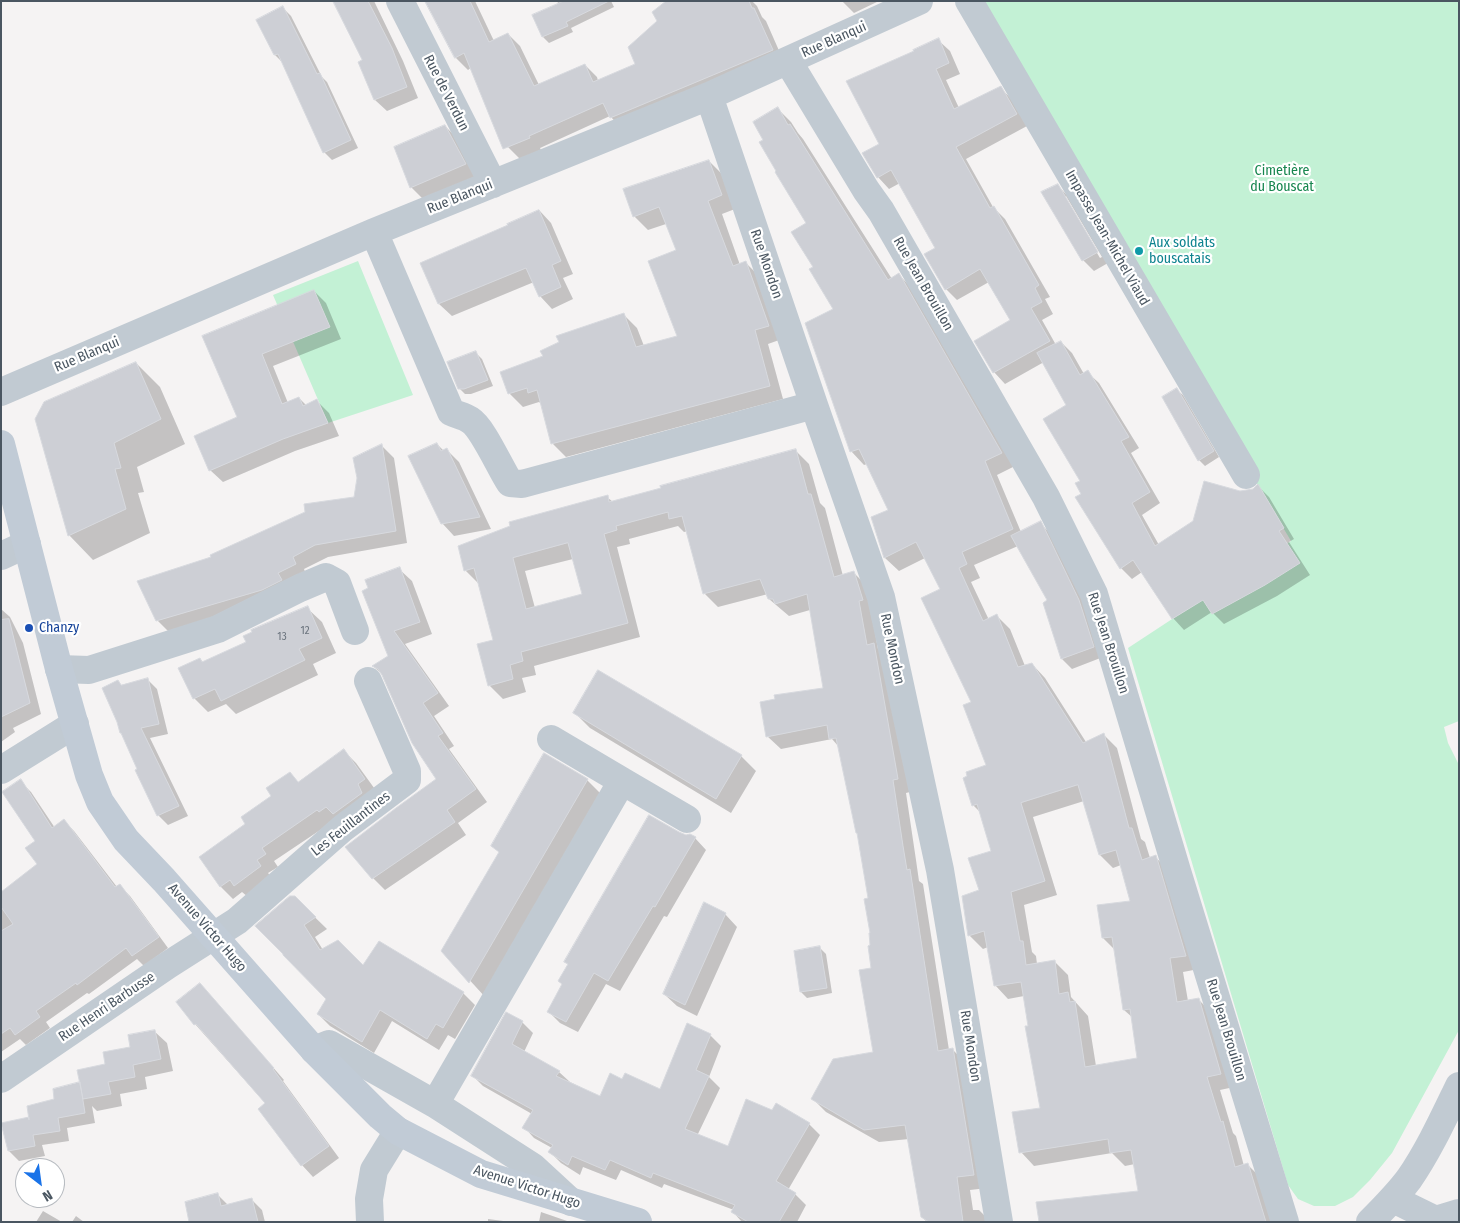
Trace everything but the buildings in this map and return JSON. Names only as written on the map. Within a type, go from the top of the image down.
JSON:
[{"type":"street","name":"Rue de Verdun","points":[[400,1],[493,184]]},
{"type":"street","name":"Rue Blanqui","points":[[1,392],[374,232],[709,96],[919,1]]},
{"type":"street","name":"Impasse Jean-Michel Viaud","points":[[969,1],[1246,474]]},
{"type":"street","name":"Rue Jean Brouillon","points":[[788,61],[866,190],[882,211],[1046,497],[1094,594],[1179,879],[1285,1222]]},
{"type":"street","name":"Rue Mondon","points":[[709,96],[881,597],[940,870],[999,1222]]},
{"type":"street","points":[[374,232],[451,412],[471,420],[482,434],[510,483],[522,484],[814,405]]},
{"type":"street","name":"Avenue Victor Hugo","points":[[1,444],[59,669],[89,775],[100,802],[126,840],[164,880],[314,1050],[380,1116],[398,1130],[481,1174],[638,1222]]},
{"type":"street","points":[[1,556],[27,544]]},
{"type":"street","points":[[59,669],[89,670],[218,629],[326,577],[337,583],[355,631]]},
{"type":"street","name":"Les Feuillantines","points":[[213,936],[237,920],[343,828],[408,780],[407,771],[368,681]]},
{"type":"street","points":[[1,770],[74,724]]},
{"type":"street","points":[[551,739],[687,819]]},
{"type":"street","points":[[435,1104],[622,781]]},
{"type":"street","name":"Rue Henri Barbusse","points":[[1,1079],[213,936]]},
{"type":"street","points":[[314,1050],[329,1044],[435,1104],[533,1167],[571,1202]]},
{"type":"street","points":[[1370,1222],[1410,1177],[1432,1140],[1459,1086]]},
{"type":"street","points":[[370,1222],[369,1199],[374,1170],[398,1130]]},
{"type":"street","points":[[1392,1199],[1436,1220],[1459,1213]]},
{"type":"green space","name":"Cimetière du Bouscat","points":[[969,1],[1459,1],[1459,721],[1444,727],[1448,743],[1459,765],[1459,1030],[1392,1153],[1353,1197],[1335,1206],[1314,1206],[1298,1199],[1288,1185],[1128,648],[1291,541]]},
{"type":"green space","points":[[358,261],[413,395],[328,423],[273,295]]},
{"type":"place","name":"Aux soldats bouscatais","points":[[1139,251]]},
{"type":"place","name":"Chanzy","points":[[29,628]]}]
